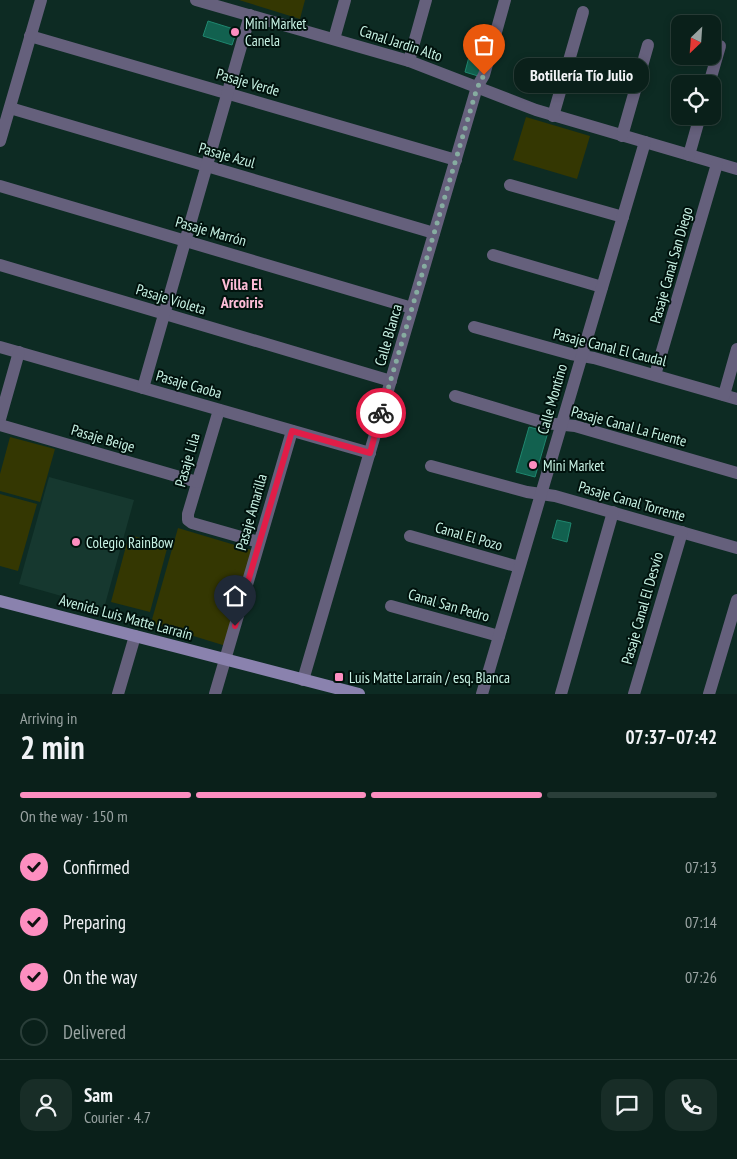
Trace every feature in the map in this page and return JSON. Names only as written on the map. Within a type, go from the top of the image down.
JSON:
[{"type":"street","points":[[0,140],[41,0]]},
{"type":"street","points":[[334,39],[345,0]]},
{"type":"street","points":[[409,61],[426,0]]},
{"type":"street","name":"Calle Blanca","points":[[303,680],[477,88],[484,75],[505,0]]},
{"type":"street","name":"Canal Jardin Alto","points":[[202,1],[409,61],[553,116],[737,169]]},
{"type":"street","points":[[553,116],[583,12]]},
{"type":"street","points":[[142,388],[250,16]]},
{"type":"street","name":"Pasaje Verde","points":[[30,36],[456,160]]},
{"type":"street","points":[[622,136],[648,45]]},
{"type":"street","name":"Pasaje Azul","points":[[10,108],[434,233]]},
{"type":"street","points":[[689,155],[697,125]]},
{"type":"street","name":"Calle Montino","points":[[482,694],[645,142]]},
{"type":"street","name":"Pasaje Canal San Diego","points":[[656,375],[717,164]]},
{"type":"street","points":[[510,185],[623,217]]},
{"type":"street","name":"Pasaje Marrón","points":[[0,186],[412,308]]},
{"type":"street","points":[[493,255],[602,287]]},
{"type":"street","name":"Pasaje Violeta","points":[[0,265],[391,381]]},
{"type":"street","name":"Pasaje Canal El Caudal","points":[[474,327],[571,354],[594,358],[737,399]]},
{"type":"street","name":"Pasaje Caoba","points":[[0,347],[370,453]]},
{"type":"street","points":[[724,395],[737,349]]},
{"type":"street","points":[[0,419],[19,352]]},
{"type":"street","name":"Pasaje Canal La Fuente","points":[[455,396],[545,423],[575,426],[737,473]]},
{"type":"street","name":"Pasaje Lila","points":[[219,410],[187,517],[192,523],[260,542]]},
{"type":"street","name":"Pasaje Beige","points":[[0,425],[197,482]]},
{"type":"street","name":"Pasaje Amarilla","points":[[215,694],[292,431]]},
{"type":"street","name":"Pasaje Canal Torrente","points":[[431,466],[527,492],[555,496],[682,532],[736,544]]},
{"type":"street","points":[[561,694],[613,512]]},
{"type":"street","name":"Pasaje Canal El Desvío","points":[[634,694],[682,532]]},
{"type":"street","name":"Canal El Pozo","points":[[410,536],[520,567]]},
{"type":"street","name":"Avenida Luis Matte Larraín","points":[[0,602],[359,694]]},
{"type":"street","points":[[709,694],[737,602]]},
{"type":"street","name":"Canal San Pedro","points":[[391,606],[499,636]]},
{"type":"street","points":[[118,694],[135,636]]},
{"type":"shaded area","points":[[239,0],[305,0],[300,19]]},
{"type":"shaded area","points":[[526,117],[590,136],[577,179],[513,160]]},
{"type":"shaded area","points":[[10,437],[55,449],[40,502],[0,491],[0,474]]},
{"type":"shaded area","name":"Colegio RainBow","points":[[49,477],[134,500],[104,608],[19,584]]},
{"type":"shaded area","points":[[0,494],[37,504],[18,571],[0,566]]},
{"type":"shaded area","points":[[178,528],[255,551],[226,646],[151,623]]},
{"type":"shaded area","points":[[129,535],[168,545],[150,612],[111,602]]},
{"type":"building","points":[[208,21],[237,30],[232,45],[203,36]]},
{"type":"building","points":[[470,53],[484,57],[478,76],[465,72]]},
{"type":"building","points":[[529,427],[548,432],[535,477],[516,472]]},
{"type":"building","points":[[557,520],[571,523],[567,542],[552,538]]},
{"type":"way so far","points":[[381,413],[477,88],[484,75]]},
{"type":"place","name":"Mini Market Canela","points":[[235,32]]},
{"type":"place","name":"Botillería Tío Julio","points":[[484,75]]},
{"type":"place","name":"Mini Market","points":[[533,465]]},
{"type":"place","name":"Colegio RainBow","points":[[76,542]]},
{"type":"place","name":"Luis Matte Larraín / esq. Blanca","points":[[339,677]]},
{"type":"district","name":"Villa El Arcoiris","points":[[242,293]]},
{"type":"route","points":[[235,626],[292,431],[370,453],[381,413]]}]
